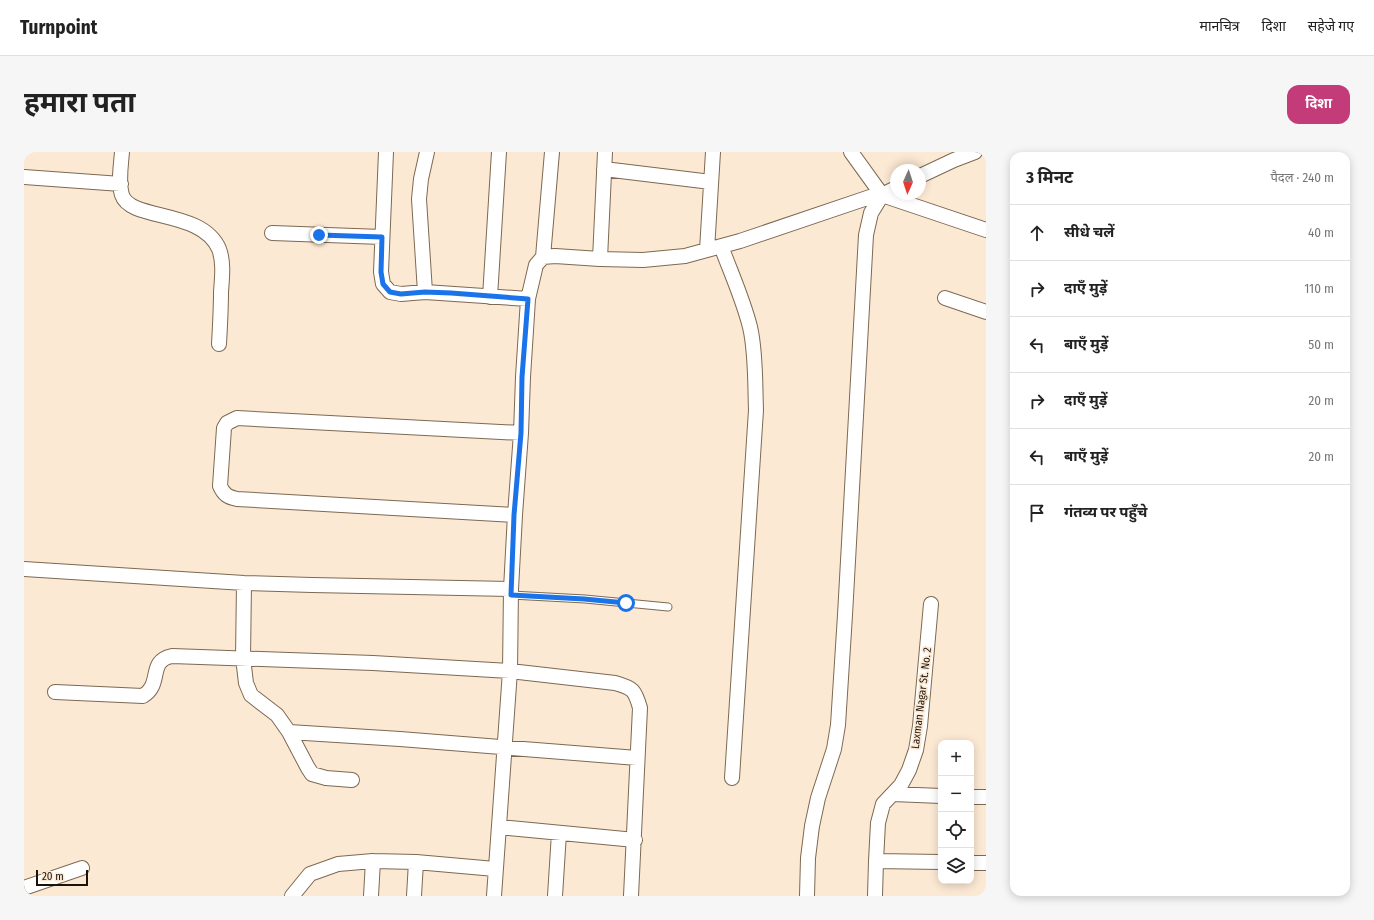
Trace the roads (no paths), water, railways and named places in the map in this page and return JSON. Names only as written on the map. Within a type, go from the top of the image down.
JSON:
[{"type":"street","points":[[122,152],[122,196],[128,204],[138,210],[180,220],[199,228],[212,238],[219,250],[222,264],[219,344]]},
{"type":"street","points":[[386,152],[381,272],[383,284],[390,292],[401,294],[425,292],[528,299]]},
{"type":"street","points":[[425,292],[419,199],[421,179],[428,152]]},
{"type":"street","points":[[490,296],[499,152]]},
{"type":"street","points":[[494,896],[510,671],[514,515],[521,433],[522,377],[528,299],[536,265],[543,257],[552,152]]},
{"type":"street","points":[[600,259],[605,152]]},
{"type":"street","points":[[707,250],[713,152]]},
{"type":"street","points":[[851,152],[882,195],[986,230]]},
{"type":"street","points":[[926,173],[975,152]]},
{"type":"street","points":[[604,169],[711,182]]},
{"type":"street","points":[[24,177],[121,184]]},
{"type":"street","points":[[543,257],[555,256],[643,260],[684,256],[740,241],[870,197],[882,195],[890,191]]},
{"type":"street","points":[[807,896],[808,858],[812,826],[818,798],[834,749],[838,725],[866,235],[871,213],[882,195]]},
{"type":"street","points":[[272,233],[382,237]]},
{"type":"street","points":[[721,246],[741,299],[750,329],[756,410],[732,778]]},
{"type":"street","points":[[946,298],[986,312]]},
{"type":"street","points":[[514,515],[237,499],[229,497],[223,492],[220,486],[224,428],[227,422],[238,418],[521,433]]},
{"type":"street","points":[[24,569],[244,583],[511,592]]},
{"type":"street","points":[[244,583],[243,658],[246,683],[251,695],[277,715],[289,732],[312,774],[326,778],[352,780]]},
{"type":"street","name":"Laxman Nagar St. No. 2","points":[[875,896],[878,822],[883,804],[904,780],[916,750],[920,726],[931,604]]},
{"type":"street","points":[[55,692],[143,696],[150,692],[159,662],[164,658],[172,656],[373,663],[510,671],[615,683],[628,686],[636,695],[640,708],[635,840],[631,896]]},
{"type":"street","points":[[289,732],[400,739],[637,758]]},
{"type":"street","points":[[893,794],[938,796]]},
{"type":"street","points":[[974,797],[986,797]]},
{"type":"street","points":[[499,827],[635,840]]},
{"type":"street","points":[[555,896],[559,833]]},
{"type":"street","points":[[876,860],[938,862]]},
{"type":"street","points":[[292,896],[310,874],[338,864],[373,861],[416,862],[496,869]]},
{"type":"street","points":[[370,896],[373,861]]},
{"type":"street","points":[[414,896],[416,862]]},
{"type":"street","points":[[974,863],[986,863]]},
{"type":"street","points":[[24,888],[82,868]]},
{"type":"lane","points":[[511,592],[668,607]]}]
